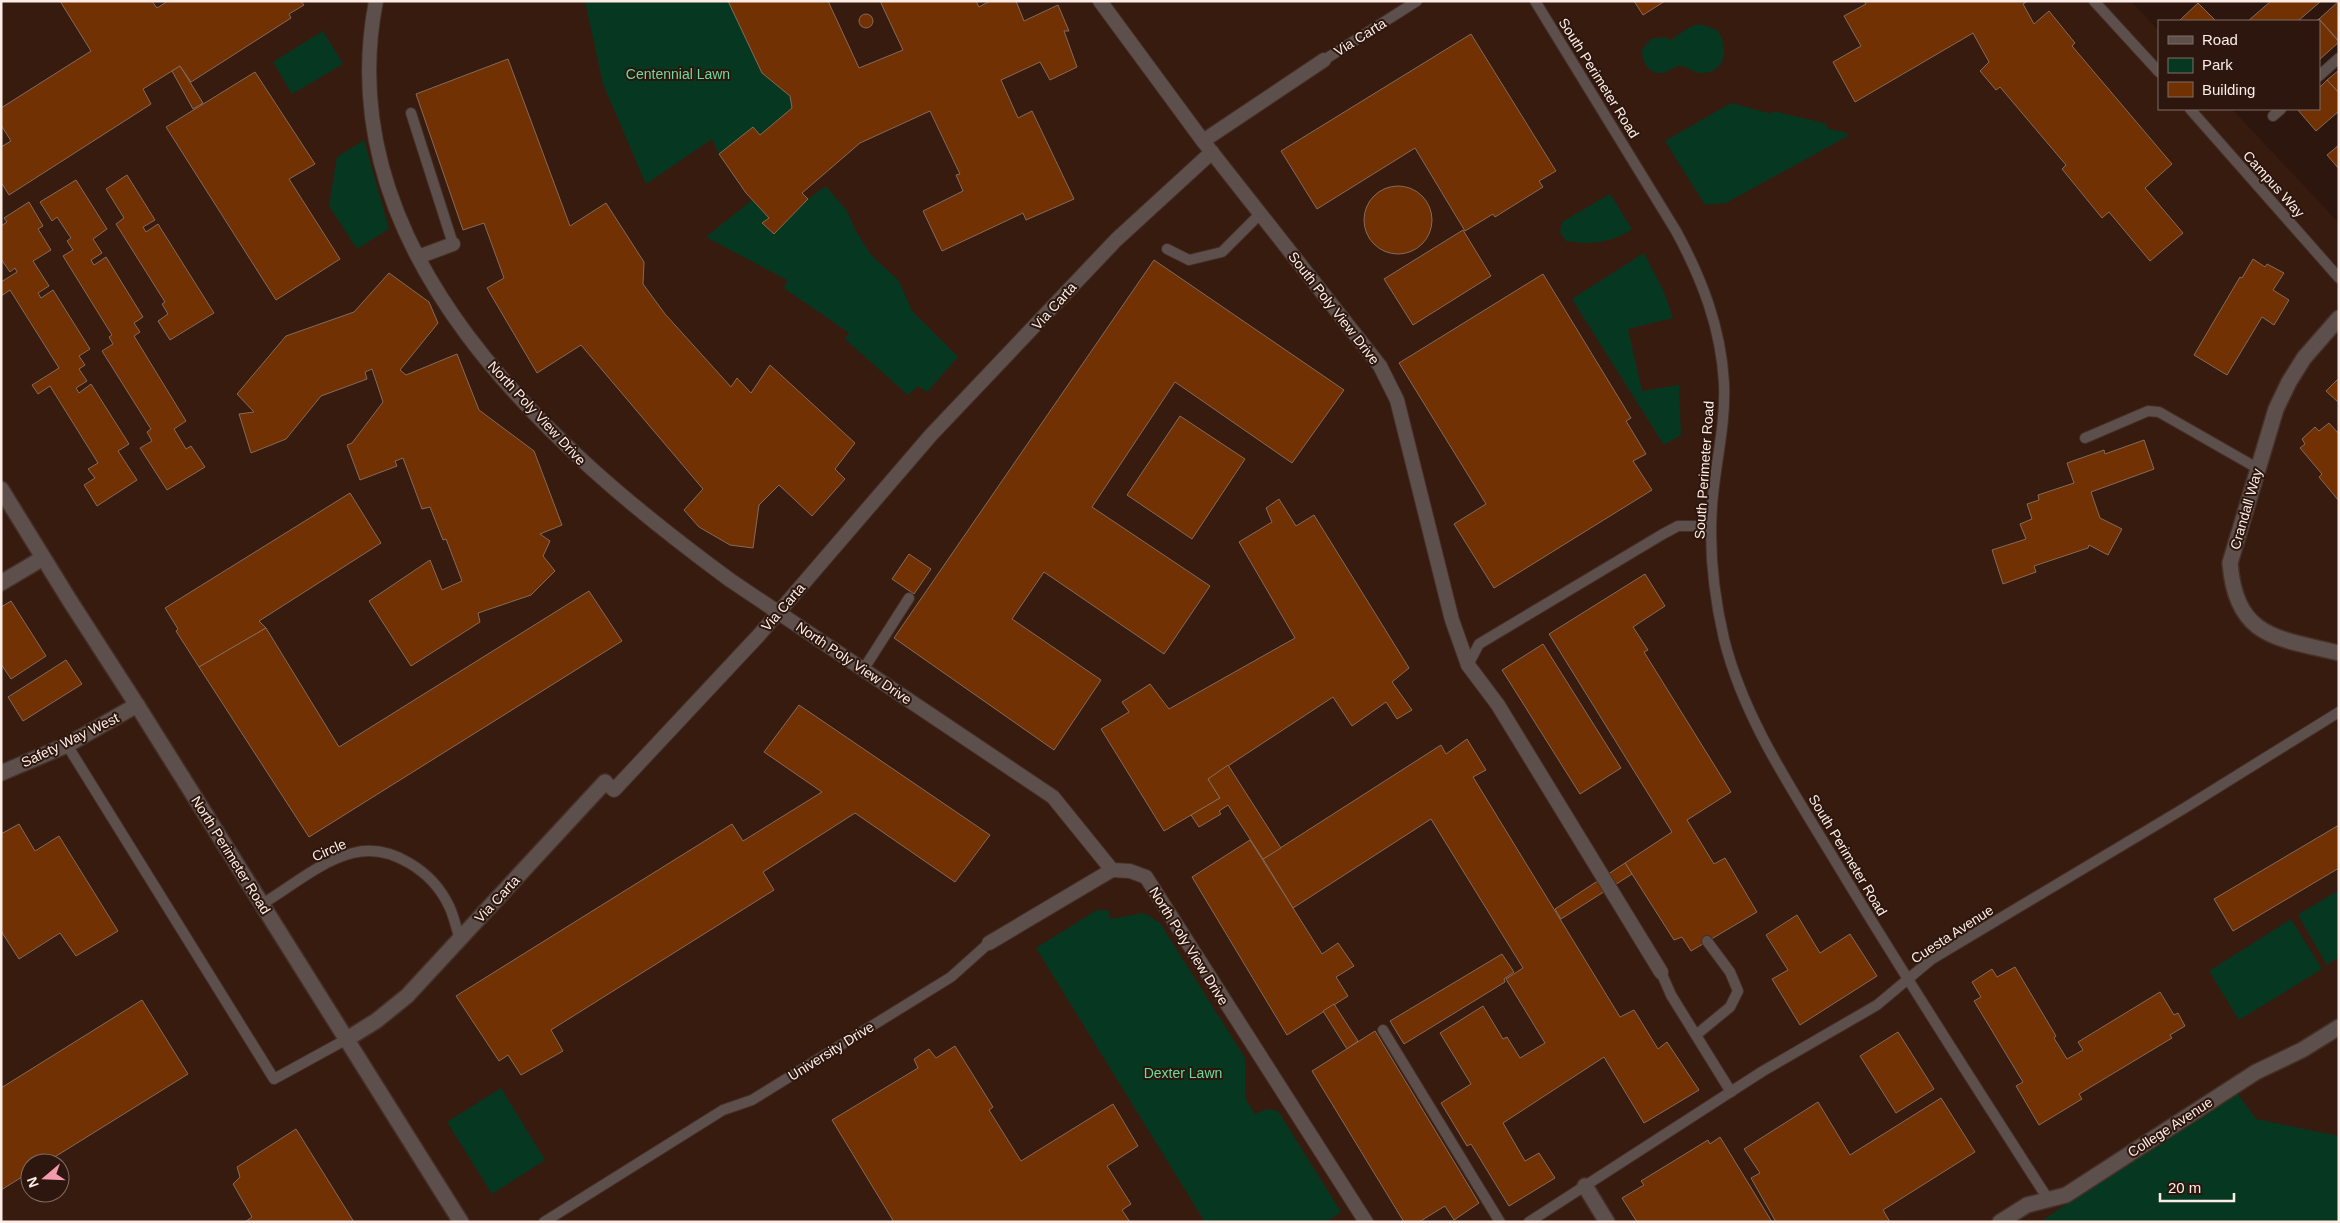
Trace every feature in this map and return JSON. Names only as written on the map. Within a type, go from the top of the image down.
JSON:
[{"type":"street","name":"North Poly View Drive","points":[[376,1],[369,66],[372,118],[381,169],[400,222],[418,257],[464,332],[504,379],[595,473],[680,543],[778,612],[1052,797],[1112,870],[1130,871],[1146,877],[1366,1222]]},
{"type":"street","name":"South Poly View Drive","points":[[1100,1],[1260,214],[1380,366],[1397,400],[1452,620],[1468,665],[1498,706],[1661,972]]},
{"type":"street","name":"Via Carta","points":[[347,1039],[376,1021],[407,996],[605,782],[614,790],[778,612],[931,434],[1208,146],[1324,60]]},
{"type":"street","points":[[418,257],[453,244]]},
{"type":"street","name":"Crandall Way","points":[[2339,318],[2304,358],[2289,382],[2276,409],[2230,563],[2232,588],[2242,611],[2256,626],[2275,638],[2339,653]]},
{"type":"street","name":"North Perimeter Road","points":[[1,488],[43,558],[461,1222]]},
{"type":"street","points":[[1,583],[43,558]]},
{"type":"street","name":"Safety Way West","points":[[1,773],[67,745],[137,705]]},
{"type":"street","name":"University Drive","points":[[989,942],[1112,870]]},
{"type":"street","name":"College Avenue","points":[[2000,1222],[2027,1205],[2066,1194],[2256,1072],[2302,1050],[2339,1027]]},
{"type":"street","points":[[1585,1186],[1607,1222]]},
{"type":"lane","name":"Via Carta","points":[[1324,60],[1417,1]]},
{"type":"lane","name":"South Perimeter Road","points":[[1535,1],[1676,231],[1694,265],[1707,297],[1718,337],[1724,383],[1723,432],[1713,496],[1713,560],[1722,625],[1742,692],[1767,747],[1907,980],[2048,1200]]},
{"type":"lane","points":[[2094,1],[2158,71]]},
{"type":"lane","points":[[2320,75],[2339,58]]},
{"type":"lane","name":"Campus Way","points":[[2191,110],[2339,278]]},
{"type":"lane","points":[[2273,116],[2280,110]]},
{"type":"lane","points":[[411,113],[453,244]]},
{"type":"lane","points":[[1167,249],[1189,260],[1222,252],[1260,214]]},
{"type":"lane","points":[[2085,438],[2148,411],[2159,412],[2257,468]]},
{"type":"lane","points":[[1468,665],[1479,644],[1663,534],[1678,526],[1712,526]]},
{"type":"lane","points":[[863,670],[909,598]]},
{"type":"lane","name":"Cuesta Avenue","points":[[1529,1222],[1731,1092],[1877,1005],[1932,959],[2183,809],[2339,712]]},
{"type":"lane","points":[[67,745],[274,1079],[347,1039]]},
{"type":"lane","name":"Circle","points":[[262,904],[328,863],[353,853],[379,851],[403,859],[435,884],[449,907],[460,939]]},
{"type":"lane","points":[[1696,1035],[1730,1007],[1738,991],[1730,972],[1707,941]]},
{"type":"lane","name":"University Drive","points":[[544,1222],[723,1110],[752,1100],[951,977],[968,959],[989,942]]},
{"type":"lane","points":[[1661,972],[1672,995],[1731,1092]]},
{"type":"lane","points":[[1383,1030],[1500,1222]]},
{"type":"shaded area","points":[[1,1],[2131,1],[2158,30],[2158,110],[2233,110],[2339,223],[2339,1222],[1,1222]]},
{"type":"green space","name":"Centennial Lawn","points":[[585,1],[728,1],[790,96],[792,108],[760,135],[753,127],[719,154],[712,139],[646,184],[603,84]]},
{"type":"green space","points":[[1699,24],[1717,30],[1721,36],[1724,51],[1721,64],[1717,69],[1702,73],[1680,66],[1657,73],[1647,66],[1642,50],[1651,39],[1665,37],[1671,40],[1690,27]]},
{"type":"green space","points":[[323,31],[343,64],[292,94],[273,62]]},
{"type":"green space","points":[[1731,103],[1772,114],[1773,111],[1828,124],[1826,128],[1847,133],[1848,136],[1726,203],[1705,205],[1665,141]]},
{"type":"green space","points":[[364,140],[389,229],[357,249],[329,206],[337,157]]},
{"type":"green space","points":[[826,186],[847,211],[857,233],[871,255],[899,281],[912,311],[958,357],[927,392],[918,386],[908,395],[845,339],[849,333],[784,288],[787,280],[706,237],[752,200],[769,218],[763,223],[774,234],[808,199]]},
{"type":"green space","points":[[1610,194],[1632,229],[1617,237],[1600,242],[1566,241],[1560,232],[1562,222]]},
{"type":"green space","points":[[1644,253],[1664,292],[1673,318],[1628,329],[1642,391],[1679,385],[1681,435],[1664,445],[1572,299]]},
{"type":"green space","points":[[2339,890],[2339,957],[2327,965],[2298,915]]},
{"type":"green space","name":"Dexter Lawn","points":[[1097,910],[1109,911],[1110,919],[1144,913],[1160,923],[1245,1058],[1245,1098],[1255,1114],[1267,1109],[1278,1111],[1341,1212],[1326,1222],[1205,1222],[1036,948]]},
{"type":"green space","points":[[2291,919],[2322,969],[2239,1020],[2209,971]]},
{"type":"green space","points":[[501,1088],[545,1160],[492,1194],[447,1122]]},
{"type":"green space","points":[[2235,1090],[2256,1119],[2339,1136],[2339,1222],[2040,1222]]},
{"type":"building","points":[[60,1],[152,1],[157,8],[168,1],[301,1],[304,5],[289,14],[291,18],[191,82],[180,66],[143,89],[151,104],[9,195],[1,182],[1,147],[11,141],[1,125],[1,108],[91,51]]},
{"type":"building","points":[[728,1],[828,1],[859,68],[903,50],[880,1],[976,1],[979,7],[990,1],[1016,1],[1024,21],[1058,5],[1069,31],[1064,31],[1077,67],[1050,80],[1040,62],[1001,80],[1018,118],[1032,111],[1074,199],[1026,220],[1023,213],[942,251],[923,211],[963,191],[956,175],[960,174],[930,111],[860,143],[802,193],[808,199],[774,234],[762,223],[769,218],[746,193],[719,154],[753,127],[760,135],[792,108],[790,96],[762,73]]},
{"type":"building","points":[[1634,1],[1665,1],[1643,15]]},
{"type":"building","points":[[1864,1],[2028,1],[2023,4],[2034,24],[2049,11],[2075,43],[2072,46],[2172,164],[2145,188],[2183,233],[2150,261],[2109,212],[2102,218],[2062,169],[2066,165],[2000,87],[1996,90],[1980,71],[1989,62],[1973,33],[1855,102],[1833,62],[1861,46],[1844,16],[1866,4]]},
{"type":"building","points":[[2271,1],[2321,1],[2299,20],[2249,20]]},
{"type":"building","points":[[2339,1],[2339,41],[2320,20]]},
{"type":"building","points":[[2198,3],[2215,20],[2180,20]]},
{"type":"building","points":[[866,14],[871,16],[873,21],[871,26],[866,28],[861,26],[859,21],[861,16]]},
{"type":"building","points":[[2320,20],[2339,42],[2320,59]]},
{"type":"building","points":[[1471,34],[1556,171],[1539,181],[1543,187],[1495,217],[1493,214],[1465,231],[1415,148],[1317,209],[1281,151]]},
{"type":"building","points":[[508,59],[570,226],[606,203],[644,262],[643,284],[665,314],[731,387],[737,378],[751,393],[770,365],[855,443],[835,469],[845,479],[812,516],[779,485],[759,505],[753,548],[730,545],[699,527],[684,510],[703,489],[581,345],[537,373],[487,288],[504,278],[484,223],[463,230],[416,94]]},
{"type":"building","points":[[180,66],[203,103],[193,109],[172,71]]},
{"type":"building","points":[[2339,70],[2339,93],[2327,80]]},
{"type":"building","points":[[255,72],[315,164],[289,179],[340,259],[276,300],[166,127]]},
{"type":"building","points":[[2327,80],[2339,93],[2339,111],[2316,131],[2298,110],[2320,110],[2320,87]]},
{"type":"building","points":[[2339,145],[2339,169],[2327,155]]},
{"type":"building","points":[[127,175],[155,220],[143,227],[146,232],[158,224],[214,313],[170,340],[158,321],[168,314],[162,304],[165,302],[116,224],[124,218],[106,189]]},
{"type":"building","points":[[76,180],[107,229],[93,239],[102,253],[91,260],[94,265],[106,257],[143,317],[134,323],[140,332],[134,336],[186,421],[174,429],[186,449],[191,446],[205,467],[167,490],[140,448],[152,441],[147,432],[151,429],[102,351],[113,344],[109,337],[112,335],[63,256],[73,250],[67,241],[71,238],[57,217],[52,221],[40,202]]},
{"type":"building","points":[[1398,186],[1411,188],[1422,196],[1430,207],[1432,220],[1430,233],[1422,244],[1411,252],[1398,254],[1385,252],[1374,244],[1366,233],[1364,220],[1366,207],[1374,196],[1385,188]]},
{"type":"building","points":[[29,202],[43,226],[38,229],[51,250],[33,261],[49,286],[38,293],[41,298],[53,290],[90,349],[79,356],[85,365],[79,369],[87,381],[76,388],[79,393],[91,384],[129,444],[118,451],[137,480],[97,506],[84,485],[95,478],[88,469],[98,463],[50,386],[38,394],[32,385],[59,368],[10,290],[1,296],[1,282],[17,272],[15,268],[10,272],[1,259],[1,226],[7,222],[4,218]]},
{"type":"building","points":[[1463,230],[1491,276],[1413,325],[1384,279]]},
{"type":"building","points":[[2253,259],[2265,267],[2267,264],[2284,273],[2273,290],[2289,300],[2274,325],[2262,317],[2227,375],[2194,355],[2240,277],[2242,278]]},
{"type":"building","points":[[1154,260],[1344,390],[1292,463],[1175,382],[1092,507],[1210,586],[1164,654],[1044,572],[1012,619],[1101,680],[1054,750],[894,638]]},
{"type":"building","points":[[389,273],[429,302],[438,323],[400,370],[406,375],[457,354],[479,410],[534,451],[562,525],[540,534],[550,541],[543,556],[555,571],[531,595],[478,613],[480,622],[411,666],[369,601],[430,560],[442,590],[462,581],[446,539],[443,540],[430,507],[422,509],[403,458],[395,461],[397,466],[360,480],[347,445],[352,443],[383,402],[372,369],[365,372],[367,379],[321,396],[286,439],[251,453],[239,414],[254,412],[237,394],[286,336],[354,312]]},
{"type":"building","points":[[1543,274],[1631,418],[1626,421],[1646,454],[1633,461],[1652,490],[1494,588],[1454,524],[1486,504],[1399,363]]},
{"type":"building","points":[[2339,378],[2339,403],[2326,391]]},
{"type":"building","points":[[1180,416],[1245,459],[1192,539],[1127,495]]},
{"type":"building","points":[[2329,423],[2339,434],[2339,501],[2319,477],[2322,474],[2300,448],[2305,444],[2302,439],[2315,427],[2319,431]]},
{"type":"building","points":[[2144,440],[2154,469],[2091,492],[2100,518],[2122,529],[2108,555],[2089,545],[2088,548],[2034,566],[2036,572],[2003,584],[1992,550],[2026,539],[2020,524],[2032,519],[2027,504],[2039,500],[2038,495],[2074,483],[2067,463],[2104,450],[2105,454]]},
{"type":"building","points":[[350,493],[381,543],[259,621],[266,628],[199,667],[176,631],[178,629],[165,608]]},
{"type":"building","points":[[1279,499],[1296,526],[1314,515],[1409,668],[1392,682],[1412,710],[1397,719],[1386,702],[1352,726],[1333,697],[1208,779],[1220,798],[1164,831],[1101,729],[1129,712],[1122,702],[1150,684],[1169,709],[1295,638],[1239,542],[1272,522],[1266,508]]},
{"type":"building","points":[[909,554],[931,569],[914,594],[892,579]]},
{"type":"building","points":[[1645,574],[1665,606],[1633,627],[1648,650],[1644,652],[1731,792],[1687,820],[1714,864],[1725,858],[1757,912],[1691,951],[1682,937],[1674,940],[1625,863],[1672,832],[1549,634]]},
{"type":"building","points":[[589,591],[622,641],[309,837],[199,667],[266,628],[339,747]]},
{"type":"building","points":[[11,601],[46,656],[11,679],[1,664],[1,607]]},
{"type":"building","points":[[1543,644],[1621,768],[1580,794],[1502,670]]},
{"type":"building","points":[[66,660],[82,684],[23,721],[8,697]]},
{"type":"building","points":[[799,705],[990,835],[955,882],[855,813],[763,872],[774,890],[551,1030],[563,1051],[521,1075],[508,1055],[499,1061],[456,996],[732,824],[743,841],[822,792],[764,752]]},
{"type":"building","points":[[1467,739],[1486,770],[1473,777],[1620,1017],[1634,1010],[1658,1049],[1667,1042],[1699,1090],[1644,1123],[1604,1057],[1503,1123],[1525,1161],[1539,1153],[1555,1178],[1509,1206],[1471,1144],[1467,1146],[1441,1103],[1471,1084],[1440,1033],[1483,1006],[1503,1039],[1507,1037],[1520,1058],[1545,1043],[1506,979],[1523,968],[1431,819],[1293,908],[1263,859],[1441,745],[1446,754]]},
{"type":"building","points":[[1228,765],[1281,848],[1263,859],[1228,805],[1219,811],[1221,814],[1199,827],[1191,815],[1220,798],[1208,779]]},
{"type":"building","points":[[19,824],[35,851],[59,836],[118,931],[76,956],[60,933],[19,959],[1,931],[1,834]]},
{"type":"building","points":[[2339,825],[2339,868],[2233,931],[2214,899]]},
{"type":"building","points":[[1250,840],[1322,954],[1338,943],[1354,966],[1336,977],[1348,996],[1287,1035],[1192,877]]},
{"type":"building","points":[[1625,863],[1632,874],[1561,919],[1555,909]]},
{"type":"building","points":[[1797,915],[1820,953],[1850,934],[1877,976],[1800,1025],[1772,979],[1788,970],[1766,935]]},
{"type":"building","points":[[1502,954],[1514,972],[1504,979],[1505,982],[1404,1044],[1390,1021]]},
{"type":"building","points":[[2015,967],[2056,1036],[2054,1038],[2067,1059],[2083,1050],[2078,1042],[2160,992],[2174,1015],[2178,1013],[2185,1026],[2170,1035],[2172,1038],[2079,1094],[2082,1099],[2039,1125],[2016,1086],[2023,1082],[1974,1001],[1981,997],[1972,982],[1992,969],[1997,977]]},
{"type":"building","points":[[142,1000],[188,1074],[61,1153],[20,1153],[20,1178],[1,1190],[1,1088]]},
{"type":"building","points":[[1334,1004],[1358,1041],[1347,1049],[1323,1011]]},
{"type":"building","points":[[1375,1031],[1479,1203],[1454,1220],[1445,1206],[1419,1222],[1404,1222],[1312,1071]]},
{"type":"building","points":[[1898,1032],[1934,1089],[1896,1113],[1860,1056]]},
{"type":"building","points":[[955,1046],[993,1107],[989,1110],[1021,1161],[1113,1104],[1138,1146],[1107,1166],[1131,1204],[1122,1210],[1130,1222],[894,1222],[832,1120],[918,1068],[914,1059],[929,1049],[936,1058]]},
{"type":"building","points":[[1941,1098],[1975,1152],[1883,1210],[1890,1222],[1776,1222],[1751,1178],[1760,1173],[1744,1149],[1818,1102],[1850,1155]]},
{"type":"building","points":[[296,1129],[354,1222],[245,1222],[252,1217],[233,1184],[240,1177],[237,1167]]},
{"type":"building","points":[[1720,1137],[1772,1222],[1637,1222],[1622,1198],[1644,1185],[1641,1181],[1708,1140],[1710,1144]]}]
